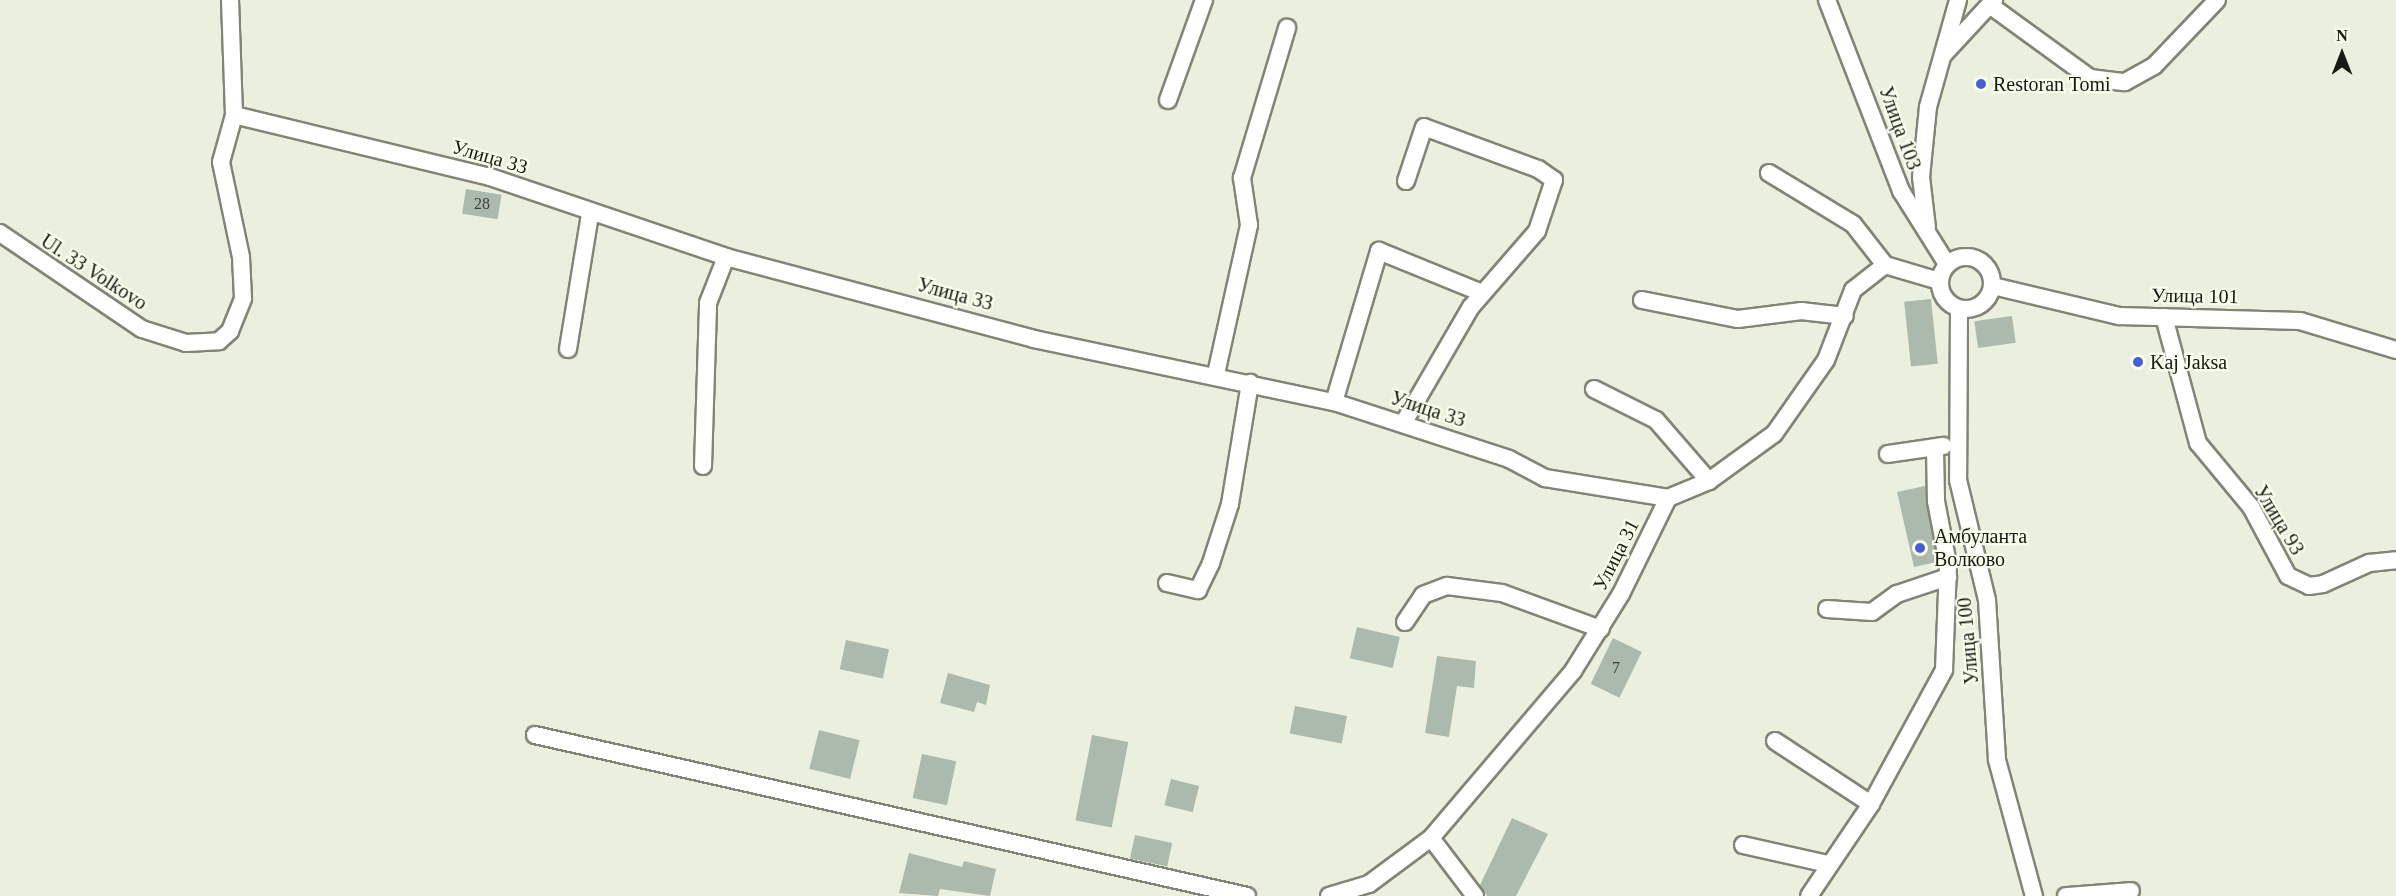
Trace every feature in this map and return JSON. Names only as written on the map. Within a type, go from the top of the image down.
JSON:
[{"type":"street","points":[[230,0],[234,115]]},
{"type":"street","points":[[1168,100],[1204,0]]},
{"type":"street","name":"Улица 103","points":[[1827,0],[1901,191],[1947,264]]},
{"type":"street","points":[[1928,233],[1921,177],[1924,139],[1958,0]]},
{"type":"street","points":[[1944,54],[1993,3],[2090,78],[2125,82],[2154,66],[2217,0]]},
{"type":"street","points":[[1216,374],[1249,225],[1242,178],[1287,28]]},
{"type":"street","name":"Улица 33","points":[[234,115],[490,177],[590,214],[726,258],[1094,353],[1216,374],[1334,402],[1404,422],[1509,459],[1545,478],[1668,498]]},
{"type":"street","name":"Ul. 33 Volkovo","points":[[0,232],[142,328],[186,343],[219,341],[239,314],[244,291],[221,162],[234,115]]},
{"type":"street","points":[[1404,422],[1437,357],[1482,293],[1537,231],[1554,180],[1538,169],[1424,127],[1406,182]]},
{"type":"street","points":[[1769,173],[1853,224],[1885,265],[1939,281]]},
{"type":"street","points":[[568,349],[590,214]]},
{"type":"street","points":[[1334,402],[1379,250],[1482,293]]},
{"type":"street","points":[[1964,257],[1982,261],[1993,286],[1985,302],[1959,309],[1944,298],[1939,281],[1947,264],[1964,257]]},
{"type":"street","points":[[703,466],[708,303],[726,258]]},
{"type":"street","points":[[1668,498],[1708,481],[1774,434],[1826,360],[1845,316],[1853,290],[1885,265]]},
{"type":"street","name":"Улица 101","points":[[1993,286],[2119,316],[2300,321],[2396,350]]},
{"type":"street","points":[[1642,300],[1738,319],[1801,311],[1845,316]]},
{"type":"street","name":"Улица 100","points":[[1959,309],[1956,445],[1960,491],[1987,600],[1996,760],[2034,896]]},
{"type":"street","name":"Улица 93","points":[[2164,317],[2198,443],[2252,507],[2288,576],[2309,586],[2323,584],[2369,564],[2396,560]]},
{"type":"street","points":[[1167,583],[1198,590],[1212,563],[1230,504],[1250,383]]},
{"type":"street","points":[[1594,389],[1656,420],[1708,481]]},
{"type":"street","points":[[1888,454],[1956,445]]},
{"type":"street","points":[[1809,896],[1828,864],[1871,804],[1944,670],[1948,577],[1935,447]]},
{"type":"street","name":"Улица 31","points":[[1329,896],[1366,890],[1431,838],[1573,671],[1601,629],[1668,498]]},
{"type":"street","points":[[1827,609],[1872,612],[1897,594],[1948,577]]},
{"type":"street","points":[[1405,622],[1423,595],[1448,586],[1502,593],[1601,629]]},
{"type":"street","points":[[535,735],[1185,889],[1247,896]]},
{"type":"street","points":[[1775,741],[1871,804]]},
{"type":"street","points":[[1431,838],[1475,896]]},
{"type":"street","points":[[1743,845],[1828,864]]},
{"type":"street","points":[[2066,896],[2131,891]]},
{"type":"building","points":[[466,189],[502,195],[498,219],[462,214]]},
{"type":"building","points":[[1931,299],[1938,364],[1911,366],[1904,302]]},
{"type":"building","points":[[2012,316],[2016,343],[1978,348],[1974,321]]},
{"type":"building","points":[[1925,486],[1937,562],[1914,567],[1897,492]]},
{"type":"building","points":[[1357,627],[1400,637],[1393,668],[1350,658]]},
{"type":"building","points":[[1613,638],[1642,652],[1619,698],[1591,684]]},
{"type":"building","points":[[846,640],[889,649],[883,678],[840,669]]},
{"type":"building","points":[[1437,656],[1476,661],[1474,688],[1457,686],[1449,737],[1425,733]]},
{"type":"building","points":[[948,673],[990,685],[986,705],[977,702],[974,712],[940,703]]},
{"type":"building","points":[[1295,706],[1347,716],[1342,744],[1290,733]]},
{"type":"building","points":[[819,730],[860,740],[850,779],[809,769]]},
{"type":"building","points":[[1092,735],[1128,742],[1112,827],[1075,820]]},
{"type":"building","points":[[922,754],[956,761],[947,805],[913,798]]},
{"type":"building","points":[[1171,779],[1199,786],[1193,812],[1164,805]]},
{"type":"building","points":[[1512,818],[1548,834],[1516,896],[1487,896],[1480,885]]},
{"type":"building","points":[[1135,835],[1172,843],[1167,866],[1130,858]]},
{"type":"building","points":[[909,853],[962,867],[964,861],[996,869],[990,896],[940,889],[938,896],[899,893]]},
{"type":"place","name":"Restoran Tomi","points":[[1981,84]]},
{"type":"place","name":"Kaj Jaksa","points":[[2138,362]]},
{"type":"place","name":"Амбуланта Волково","points":[[1920,548]]}]
